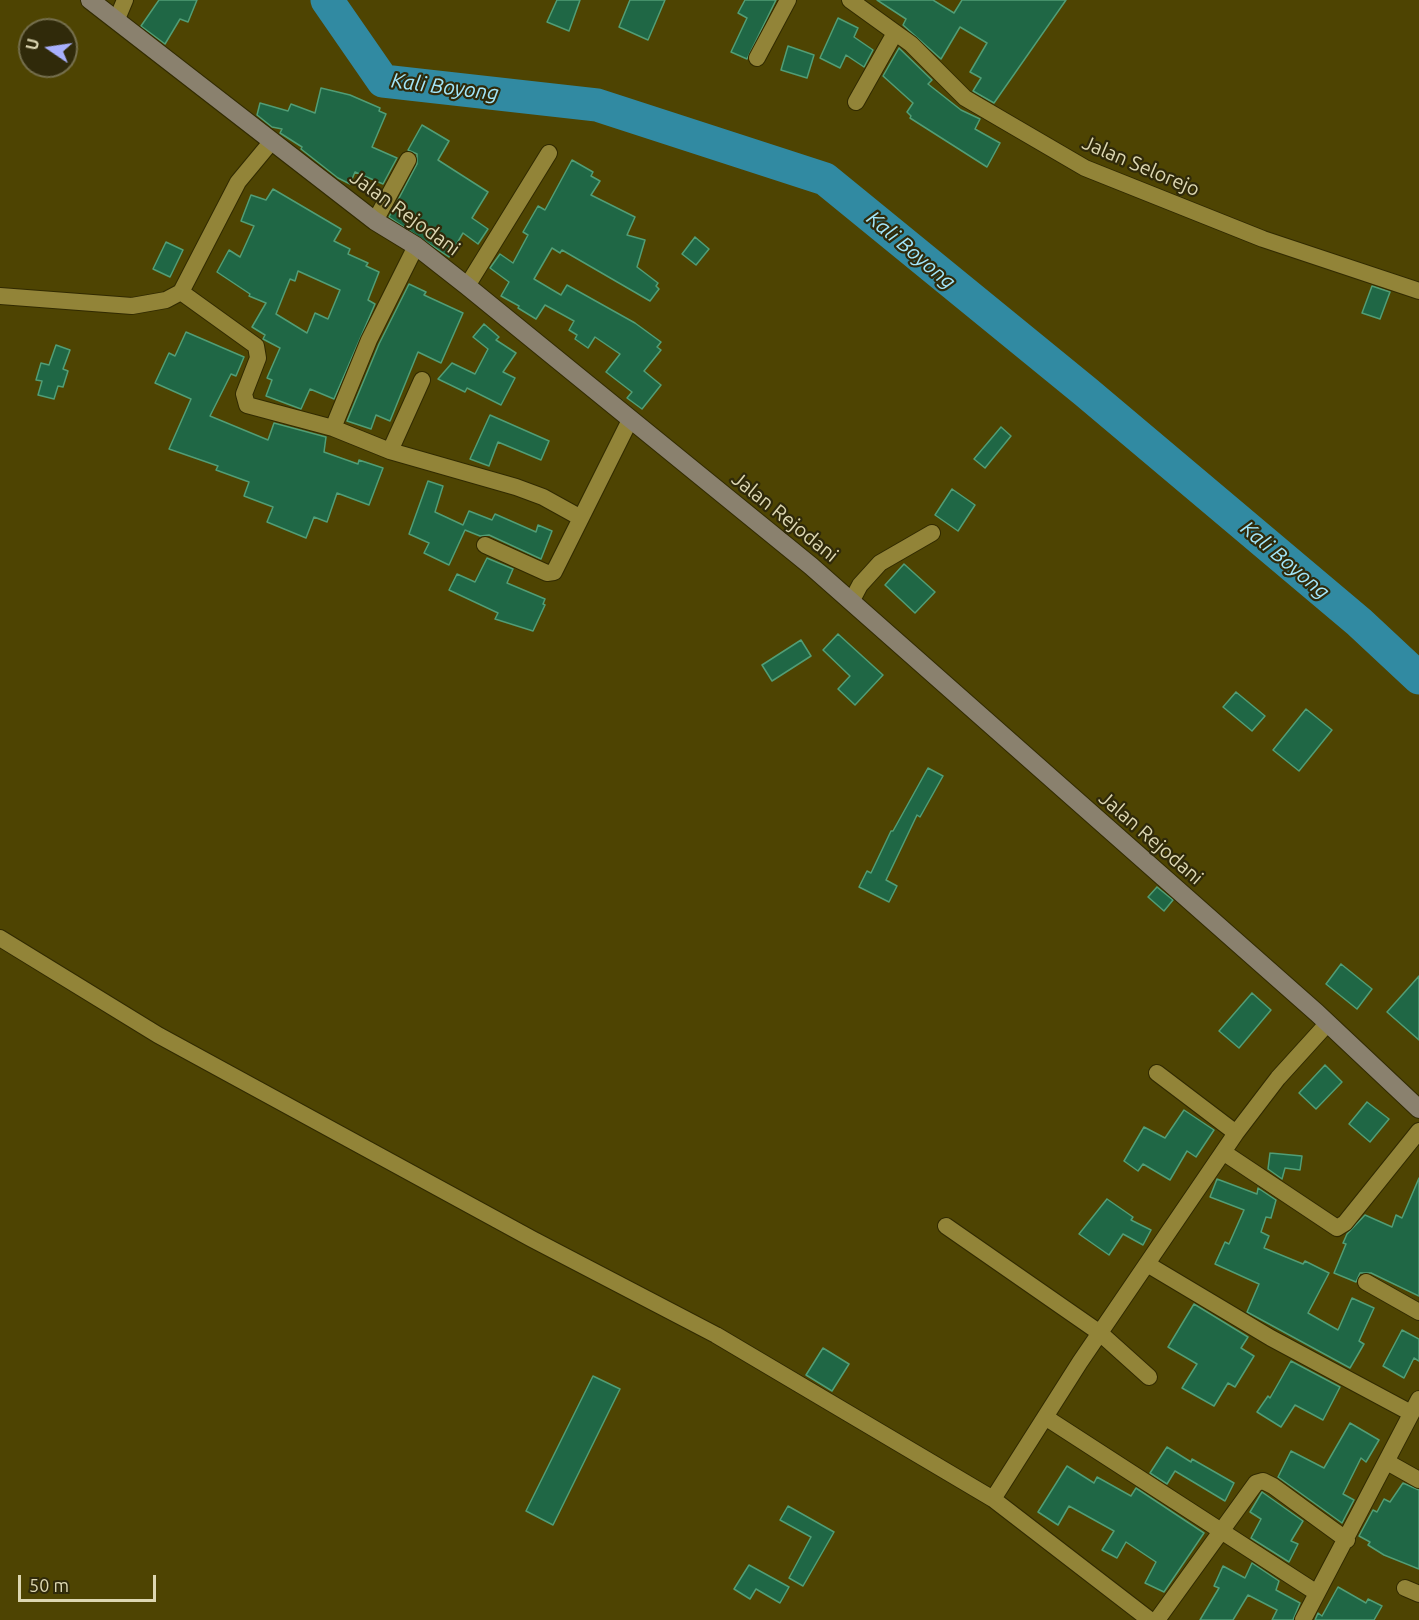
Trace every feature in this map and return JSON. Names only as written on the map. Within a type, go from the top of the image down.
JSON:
[{"type":"main road","name":"Jalan Rejodani","points":[[90,0],[375,221],[416,246],[468,286],[811,566],[1327,1024],[1419,1109]]},
{"type":"street","points":[[117,20],[124,0]]},
{"type":"street","points":[[757,58],[788,0]]},
{"type":"street","name":"Jalan Selorejo","points":[[850,0],[911,44],[965,98],[1085,168],[1263,239],[1419,291]]},
{"type":"street","points":[[856,102],[895,33]]},
{"type":"street","points":[[0,296],[132,306],[166,300],[182,292],[238,183],[272,141]]},
{"type":"street","points":[[468,286],[549,153]]},
{"type":"street","points":[[375,221],[408,160]]},
{"type":"street","points":[[333,429],[369,340],[416,246]]},
{"type":"street","points":[[182,292],[256,346],[258,358],[244,394],[248,405],[333,429],[390,451],[516,487],[543,497],[581,518]]},
{"type":"street","points":[[390,451],[422,380]]},
{"type":"street","points":[[485,545],[550,573],[554,572],[630,420]]},
{"type":"street","points":[[851,602],[860,585],[880,562],[932,533]]},
{"type":"street","points":[[0,938],[158,1035],[532,1239],[716,1335],[993,1499],[1150,1620]]},
{"type":"street","points":[[993,1499],[1100,1333],[1236,1133],[1278,1078],[1327,1024]]},
{"type":"street","points":[[1157,1073],[1236,1133]]},
{"type":"street","points":[[1224,1152],[1337,1228],[1345,1223],[1419,1131]]},
{"type":"street","points":[[946,1226],[1100,1333],[1149,1377]]},
{"type":"street","points":[[1147,1264],[1271,1338],[1415,1406],[1347,1540],[1303,1620]]},
{"type":"street","points":[[1366,1282],[1419,1311]]},
{"type":"street","points":[[1045,1417],[1317,1593]]},
{"type":"street","points":[[1387,1462],[1419,1480]]},
{"type":"street","points":[[1157,1620],[1222,1532],[1250,1489],[1263,1481],[1347,1540]]},
{"type":"building","points":[[159,0],[197,0],[188,22],[180,19],[165,44],[141,26]]},
{"type":"building","points":[[557,0],[580,0],[569,31],[547,22]]},
{"type":"building","points":[[630,0],[665,0],[648,40],[619,27]]},
{"type":"building","points":[[745,0],[776,0],[747,59],[731,52],[747,18],[738,13]]},
{"type":"building","points":[[877,0],[933,0],[954,13],[962,0],[1066,0],[994,103],[973,91],[981,78],[970,72],[987,43],[960,27],[941,59],[903,25],[906,19]]},
{"type":"building","points":[[838,18],[858,28],[854,37],[873,50],[864,67],[846,55],[840,68],[820,58]]},
{"type":"building","points":[[788,46],[814,55],[807,78],[781,70]]},
{"type":"building","points":[[899,48],[932,80],[928,84],[961,110],[980,119],[975,129],[1000,143],[987,167],[910,118],[907,112],[913,103],[883,76]]},
{"type":"building","points":[[321,88],[350,95],[380,108],[379,111],[386,114],[372,147],[397,158],[383,184],[355,172],[350,184],[338,178],[301,149],[302,147],[280,133],[282,129],[272,127],[257,115],[260,103],[288,111],[291,104],[315,113]]},
{"type":"building","points":[[422,125],[449,141],[438,160],[488,192],[472,218],[488,229],[478,244],[463,233],[449,257],[389,217],[417,164],[417,154],[408,150]]},
{"type":"building","points":[[572,160],[593,172],[591,176],[600,181],[591,195],[635,217],[627,235],[645,240],[637,267],[658,283],[656,286],[659,289],[650,301],[562,250],[560,253],[552,248],[534,279],[561,295],[567,285],[635,323],[661,342],[657,347],[661,350],[644,371],[661,385],[642,409],[627,398],[632,392],[606,372],[620,354],[595,337],[588,348],[575,339],[577,335],[569,330],[574,321],[545,305],[536,319],[518,308],[519,306],[501,296],[509,282],[490,268],[500,254],[513,263],[528,235],[523,232],[538,206],[545,210]]},
{"type":"building","points":[[273,189],[341,229],[334,241],[350,249],[348,254],[368,263],[366,266],[379,272],[368,300],[375,304],[334,399],[310,389],[301,409],[266,396],[272,380],[267,378],[280,348],[263,339],[265,335],[252,327],[266,303],[249,296],[250,294],[217,272],[229,250],[240,257],[254,226],[241,221],[251,195],[266,200]],"holes":[[[298,271],[340,290],[328,319],[315,313],[307,333],[276,314],[290,279],[295,281]]]},
{"type":"building","points":[[695,237],[709,249],[696,265],[682,254]]},
{"type":"building","points":[[166,242],[183,250],[170,277],[153,269]]},
{"type":"building","points":[[409,284],[426,292],[424,295],[463,313],[441,363],[418,352],[390,421],[376,415],[371,429],[347,421],[379,344]]},
{"type":"building","points":[[1372,286],[1390,292],[1380,319],[1362,313]]},
{"type":"building","points":[[484,324],[499,337],[496,340],[516,353],[503,372],[515,378],[501,405],[467,388],[465,392],[438,379],[452,363],[475,374],[488,349],[473,337]]},
{"type":"building","points":[[186,332],[244,357],[236,376],[231,374],[210,416],[268,440],[274,423],[326,437],[324,452],[358,464],[359,460],[383,468],[369,505],[337,493],[327,522],[314,517],[306,538],[267,522],[273,507],[244,496],[249,482],[216,470],[218,466],[169,449],[191,399],[155,383],[169,353],[175,356]]},
{"type":"building","points":[[56,345],[70,350],[63,369],[68,371],[63,387],[58,386],[54,399],[38,395],[42,381],[36,380],[41,363],[49,365]]},
{"type":"building","points":[[490,415],[549,441],[541,460],[498,442],[489,466],[470,459]]},
{"type":"building","points":[[1001,427],[1011,436],[985,468],[974,459]]},
{"type":"building","points":[[428,481],[443,486],[435,512],[463,525],[469,511],[492,520],[495,514],[536,532],[538,525],[552,531],[541,559],[489,535],[480,536],[465,530],[449,565],[424,553],[429,543],[409,534]]},
{"type":"building","points":[[952,489],[975,505],[958,531],[935,515]]},
{"type":"building","points":[[487,558],[513,569],[507,583],[545,599],[543,604],[545,605],[533,631],[495,619],[498,613],[449,590],[457,574],[475,582]]},
{"type":"building","points":[[904,564],[935,592],[915,613],[885,585]]},
{"type":"building","points":[[838,634],[883,675],[855,705],[838,689],[850,676],[823,650]]},
{"type":"building","points":[[801,640],[811,656],[772,681],[762,665]]},
{"type":"building","points":[[1236,692],[1265,716],[1252,731],[1223,707]]},
{"type":"building","points":[[1306,709],[1332,730],[1299,771],[1273,750]]},
{"type":"building","points":[[928,768],[943,776],[920,817],[917,815],[886,880],[897,886],[889,902],[859,887],[867,871],[871,873],[891,831]]},
{"type":"building","points":[[1157,887],[1173,900],[1164,911],[1148,897]]},
{"type":"building","points":[[1341,964],[1372,989],[1357,1009],[1326,984]]},
{"type":"building","points":[[1419,976],[1419,1040],[1387,1012]]},
{"type":"building","points":[[1252,993],[1271,1010],[1239,1048],[1219,1031]]},
{"type":"building","points":[[1325,1065],[1342,1082],[1316,1109],[1299,1093]]},
{"type":"building","points":[[1367,1102],[1389,1119],[1370,1142],[1349,1124]]},
{"type":"building","points":[[1184,1110],[1214,1130],[1196,1157],[1187,1151],[1170,1180],[1143,1164],[1138,1171],[1124,1161],[1144,1127],[1165,1138]]},
{"type":"building","points":[[1270,1153],[1302,1156],[1300,1170],[1285,1168],[1282,1179],[1268,1169]]},
{"type":"building","points":[[1419,1178],[1419,1296],[1371,1273],[1360,1273],[1356,1282],[1334,1273],[1346,1244],[1343,1243],[1347,1234],[1365,1215],[1392,1227],[1396,1215],[1402,1218]]},
{"type":"building","points":[[1217,1179],[1257,1194],[1258,1188],[1276,1200],[1271,1218],[1266,1217],[1261,1232],[1269,1236],[1264,1248],[1303,1264],[1305,1261],[1329,1273],[1308,1313],[1338,1330],[1352,1298],[1374,1308],[1359,1341],[1364,1344],[1350,1368],[1247,1312],[1259,1284],[1215,1264],[1225,1242],[1229,1244],[1244,1210],[1210,1197]]},
{"type":"building","points":[[1107,1199],[1133,1217],[1131,1220],[1151,1230],[1143,1245],[1123,1234],[1109,1255],[1079,1234]]},
{"type":"building","points":[[1194,1304],[1248,1337],[1241,1348],[1254,1356],[1235,1387],[1228,1383],[1214,1406],[1182,1388],[1197,1364],[1168,1347]]},
{"type":"building","points":[[1402,1330],[1419,1339],[1419,1361],[1414,1358],[1404,1378],[1383,1366]]},
{"type":"building","points":[[823,1348],[849,1364],[832,1391],[806,1375]]},
{"type":"building","points":[[1291,1361],[1340,1387],[1323,1420],[1295,1405],[1281,1427],[1257,1412],[1268,1396],[1270,1398]]},
{"type":"building","points":[[593,1376],[620,1389],[553,1525],[526,1511]]},
{"type":"building","points":[[1350,1423],[1379,1440],[1366,1462],[1361,1458],[1343,1494],[1354,1500],[1342,1523],[1278,1477],[1291,1451],[1324,1468]]},
{"type":"building","points":[[1167,1447],[1191,1462],[1192,1459],[1234,1483],[1225,1501],[1175,1471],[1167,1484],[1150,1473]]},
{"type":"building","points":[[1067,1466],[1094,1483],[1097,1477],[1131,1496],[1136,1488],[1204,1533],[1164,1592],[1145,1583],[1156,1562],[1126,1542],[1117,1558],[1102,1550],[1114,1531],[1069,1506],[1058,1525],[1038,1512]]},
{"type":"building","points":[[1403,1483],[1419,1490],[1419,1569],[1384,1555],[1368,1545],[1370,1542],[1359,1536],[1373,1510],[1377,1512],[1384,1499],[1390,1502]]},
{"type":"building","points":[[1262,1492],[1303,1521],[1291,1541],[1298,1544],[1289,1562],[1251,1538],[1261,1519],[1250,1512]]},
{"type":"building","points":[[788,1506],[834,1532],[803,1586],[789,1578],[811,1537],[780,1520]]},
{"type":"building","points":[[1252,1563],[1279,1581],[1276,1590],[1300,1603],[1293,1620],[1272,1620],[1277,1610],[1248,1595],[1233,1620],[1200,1620],[1219,1588],[1214,1586],[1223,1566],[1245,1578]]},
{"type":"building","points":[[749,1565],[789,1587],[780,1603],[756,1589],[750,1599],[734,1589]]},
{"type":"building","points":[[1338,1587],[1366,1603],[1368,1599],[1382,1606],[1374,1620],[1315,1620],[1318,1613],[1322,1616]]},
{"type":"waterway","name":"Kali Boyong","points":[[327,0],[383,81],[597,105],[825,179],[1086,392],[1359,622],[1419,678]]}]
